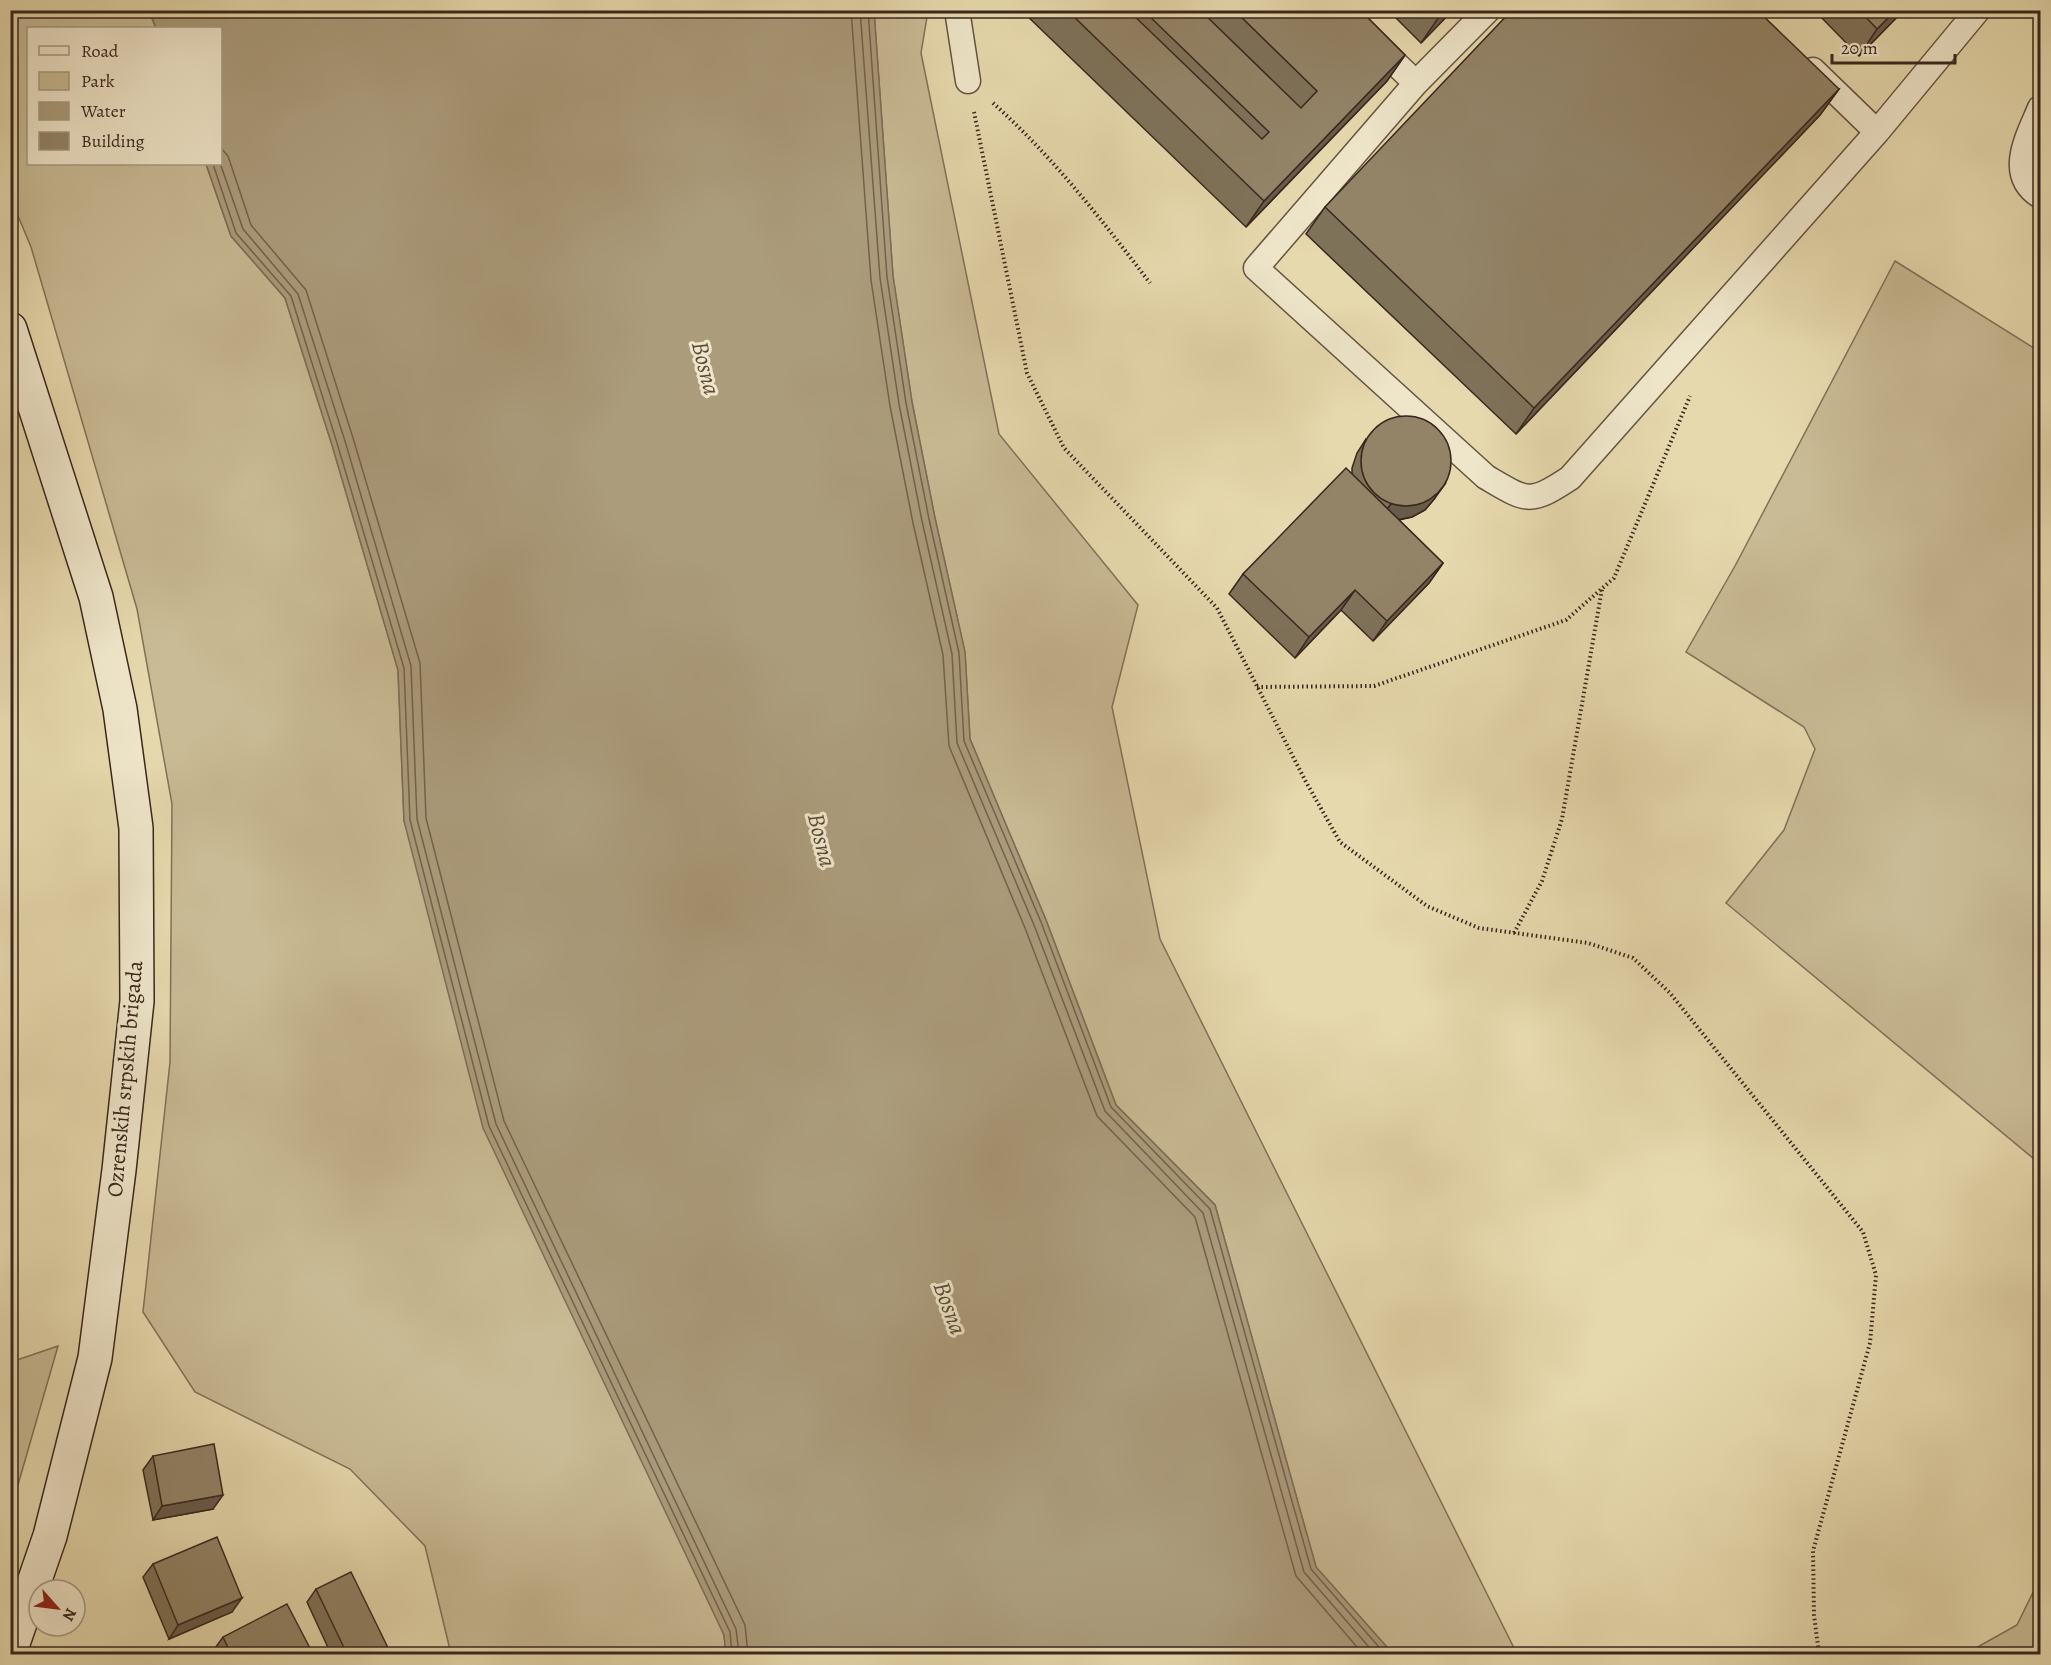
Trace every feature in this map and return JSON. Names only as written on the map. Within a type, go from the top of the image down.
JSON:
[{"type":"main road","name":"Ozrenskih srpskih brigada","points":[[10,329],[96,597],[120,709],[136,828],[137,1001],[96,1358],[50,1536],[10,1652]]},
{"type":"lane","points":[[957,10],[968,81]]},
{"type":"lane","points":[[1339,10],[1416,83]]},
{"type":"lane","points":[[1488,10],[1416,83],[1256,268],[1486,477],[1513,493],[1531,499],[1548,492],[1570,478],[1877,132],[1978,10]]},
{"type":"lane","points":[[1793,51],[1877,132]]},
{"type":"lane","points":[[2040,108],[2023,149],[2021,171],[2033,191],[2040,196]]},
{"type":"path","points":[[968,81],[1027,134],[1088,202],[1150,283]]},
{"type":"path","points":[[968,81],[1027,373],[1032,384],[1064,448],[1217,608],[1306,782],[1340,842],[1427,906],[1479,928],[1588,944],[1633,958],[1670,993],[1863,1232],[1876,1275],[1870,1343],[1813,1551],[1814,1615],[1820,1654]]},
{"type":"path","points":[[1257,687],[1374,686],[1566,620],[1614,578],[1691,393]]},
{"type":"path","points":[[1514,933],[1542,881],[1562,819],[1602,589]]},
{"type":"green space","points":[[10,11],[149,11],[156,27],[27,27],[27,165],[206,165],[231,236],[285,298],[332,445],[398,670],[404,821],[724,1635],[726,1654],[451,1654],[425,1546],[350,1469],[195,1392],[143,1312],[170,1062],[172,804],[137,609],[31,247],[11,199]]},
{"type":"green space","points":[[874,11],[928,11],[921,53],[999,434],[1138,605],[1112,707],[1160,939],[1517,1654],[1393,1654],[1316,1567],[1215,1205],[1116,1105],[1046,920],[970,739],[965,652],[912,402],[893,276]]},
{"type":"green space","points":[[1895,261],[2040,352],[2040,1164],[1726,903],[1784,830],[1815,749],[1804,727],[1686,652],[1735,566]]},
{"type":"green space","points":[[58,1346],[11,1509],[11,1362]]},
{"type":"green space","points":[[2040,1578],[2040,1654],[1965,1654],[2017,1625]]},
{"type":"water","name":"Bosna","points":[[149,11],[874,11],[893,276],[912,402],[965,652],[970,739],[1046,920],[1116,1105],[1215,1205],[1316,1567],[1393,1654],[726,1654],[724,1635],[483,1128],[404,821],[398,670],[332,445],[285,298],[231,236],[206,165],[222,165],[222,27],[156,27]]},
{"type":"building","points":[[1067,10],[1128,10],[1262,139],[1269,132],[1143,10],[1200,10],[1301,108],[1317,91],[1234,10],[1360,10],[1405,55],[1264,201]]},
{"type":"building","points":[[1433,10],[1445,10],[1439,17]]},
{"type":"building","points":[[1512,10],[1757,10],[1839,89],[1534,408],[1325,207]]},
{"type":"building","points":[[1859,10],[1896,10],[1877,29]]},
{"type":"building","points":[[1406,416],[1423,420],[1438,429],[1447,444],[1451,461],[1447,478],[1438,493],[1423,502],[1406,506],[1389,502],[1374,493],[1365,478],[1361,461],[1365,444],[1374,429],[1389,420]]},
{"type":"building","points":[[1346,468],[1443,563],[1387,621],[1355,590],[1309,637],[1243,574]]},
{"type":"building","points":[[214,1444],[223,1495],[162,1506],[153,1456]]},
{"type":"building","points":[[217,1537],[242,1598],[178,1625],[153,1564]]},
{"type":"building","points":[[351,1572],[391,1654],[347,1654],[316,1589]]},
{"type":"building","points":[[287,1604],[313,1654],[231,1654],[223,1637]]}]
